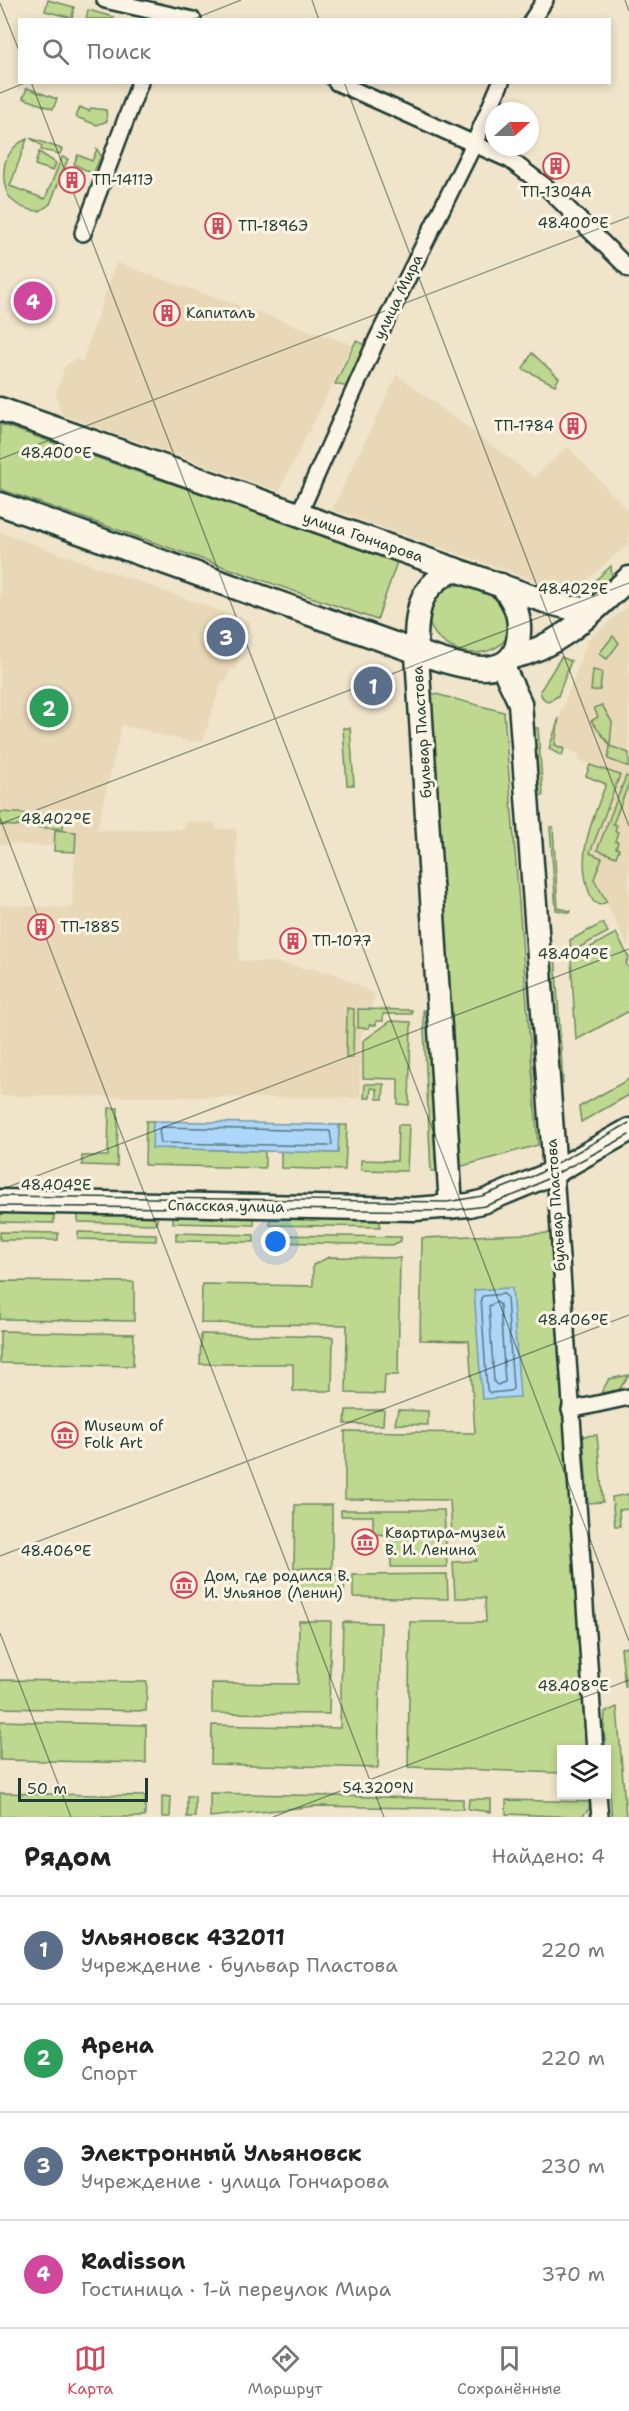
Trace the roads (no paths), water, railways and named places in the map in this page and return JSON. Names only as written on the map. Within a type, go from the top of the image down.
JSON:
[{"type":"street","points":[[105,0],[166,16]]},
{"type":"street","points":[[533,18],[545,0]]},
{"type":"street","points":[[83,233],[139,84]]},
{"type":"street","points":[[340,84],[510,160],[528,172],[629,269]]},
{"type":"street","name":"улица Мира","points":[[299,514],[377,339],[474,144],[500,84]]},
{"type":"street","name":"улица Гончарова","points":[[0,409],[570,608],[597,607]]},
{"type":"street","points":[[0,504],[417,652],[467,667],[488,668],[532,653],[559,640],[629,578]]},
{"type":"street","points":[[417,652],[416,624],[425,592],[435,580],[454,568]]},
{"type":"street","points":[[501,585],[508,593],[518,614],[519,638],[507,661]]},
{"type":"street","name":"бульвар Пластова","points":[[417,652],[451,1207]]},
{"type":"street","name":"бульвар Пластова","points":[[507,661],[520,703],[595,1745]]},
{"type":"street","name":"Спасская улица","points":[[0,1201],[451,1207],[485,1201],[555,1172],[629,1130]]},
{"type":"street","points":[[570,1410],[629,1397]]},
{"type":"street","points":[[598,1799],[600,1817]]},
{"type":"water","points":[[153,1121],[339,1125],[338,1153],[152,1148]]},
{"type":"water","points":[[512,1288],[520,1397],[482,1399],[474,1290]]},
{"type":"tram line","points":[[0,1196],[447,1202],[482,1196],[536,1175],[629,1123]]},
{"type":"tram line","points":[[0,1206],[448,1211],[485,1206],[522,1192],[629,1135]]},
{"type":"place","name":"ТП-1304А","points":[[556,166]]},
{"type":"place","name":"ТП-1411Э","points":[[72,180]]},
{"type":"place","name":"ТП-1896Э","points":[[218,226]]},
{"type":"place","name":"Radisson","points":[[33,301]]},
{"type":"place","name":"Капиталъ","points":[[167,313]]},
{"type":"place","name":"ТП-1784","points":[[573,426]]},
{"type":"place","name":"Электронный Ульяновск","points":[[226,637]]},
{"type":"place","name":"Ульяновск 432011","points":[[373,686]]},
{"type":"place","name":"Арена","points":[[49,708]]},
{"type":"place","name":"ТП-1885","points":[[41,927]]},
{"type":"place","name":"ТП-1077","points":[[293,941]]},
{"type":"place","name":"Museum of Folk Art","points":[[65,1435]]},
{"type":"place","name":"Квартира-музей В. И. Ленина","points":[[365,1542]]},
{"type":"place","name":"Дом, где родился В. И. Ульянов (Ленин)","points":[[184,1585]]}]
